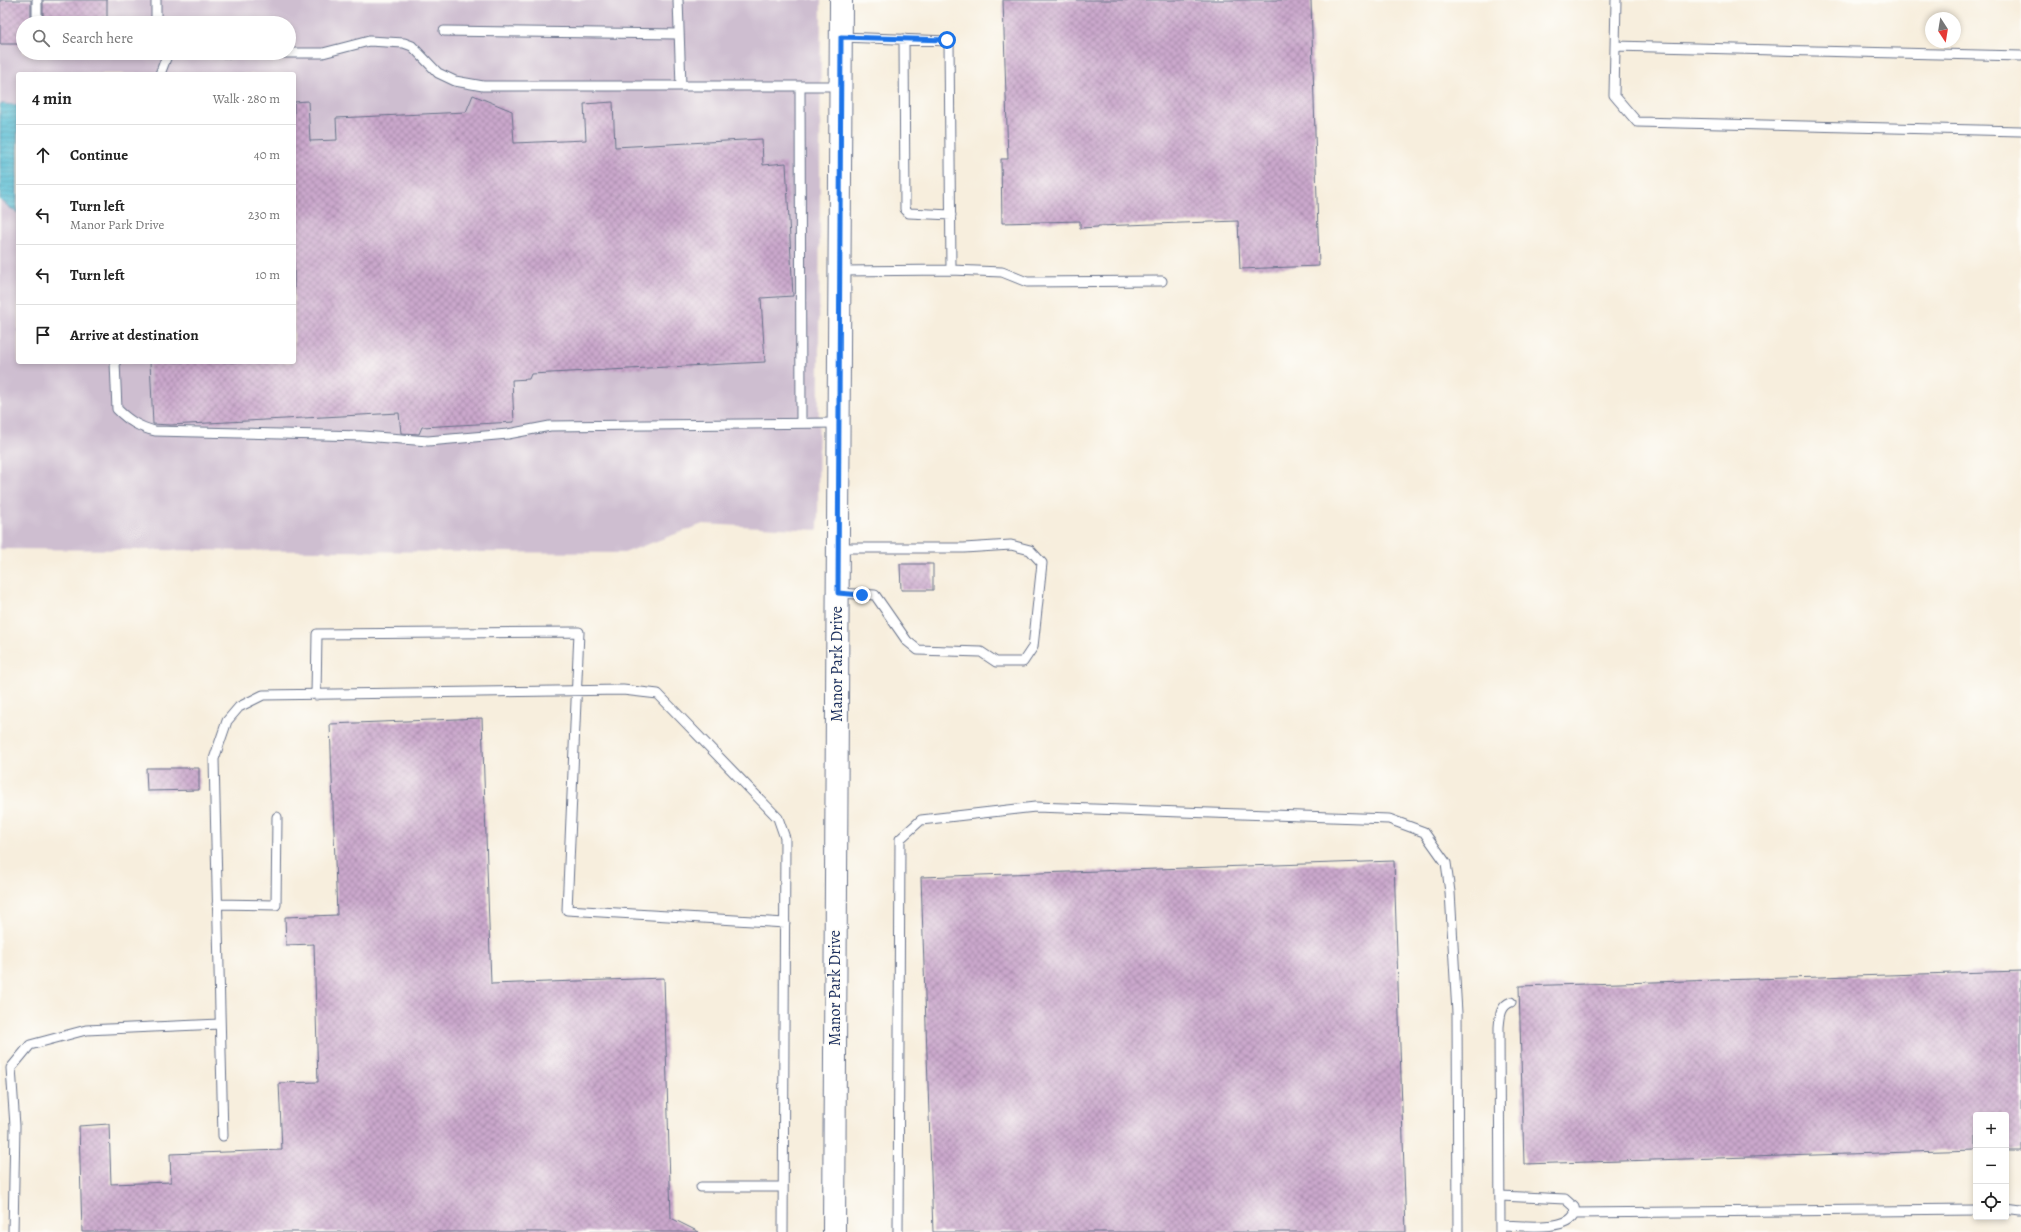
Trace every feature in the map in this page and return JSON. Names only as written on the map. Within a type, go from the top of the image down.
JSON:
[{"type":"street","name":"Manor Park Drive","points":[[834,1232],[841,0]]},
{"type":"lane","points":[[36,16],[37,0]]},
{"type":"lane","points":[[156,0],[156,16]]},
{"type":"lane","points":[[678,0],[681,86]]},
{"type":"lane","points":[[1616,0],[1614,95],[1637,122],[2021,131]]},
{"type":"lane","points":[[444,31],[678,34]]},
{"type":"lane","points":[[841,37],[947,40],[950,43],[951,270]]},
{"type":"lane","points":[[904,38],[905,209],[909,213],[951,215]]},
{"type":"lane","points":[[296,53],[322,53],[369,41],[404,43],[412,46],[438,73],[455,81],[490,86],[841,86]]},
{"type":"lane","points":[[1615,46],[2021,56]]},
{"type":"lane","points":[[161,72],[165,60]]},
{"type":"lane","points":[[800,86],[800,423]]},
{"type":"lane","points":[[840,271],[951,270],[1002,272],[1026,282],[1162,281]]},
{"type":"lane","points":[[115,364],[117,409],[127,419],[139,427],[155,431],[363,436],[428,441],[508,434],[550,426],[839,423]]},
{"type":"lane","points":[[838,548],[964,548],[1011,545],[1030,550],[1042,563],[1032,647],[1023,662],[996,662],[981,652],[918,650],[907,641],[875,595],[838,593]]},
{"type":"lane","points":[[316,695],[317,634],[579,632],[567,910],[785,923]]},
{"type":"lane","points":[[223,1136],[214,759],[227,722],[239,708],[263,696],[623,690],[658,694],[778,818],[785,838],[783,1232]]},
{"type":"lane","points":[[898,1232],[900,840],[921,820],[1035,807],[1389,819],[1424,832],[1446,863],[1450,892],[1457,1013],[1458,1232]]},
{"type":"lane","points":[[217,904],[276,905],[277,817]]},
{"type":"lane","points":[[1501,1196],[1565,1199],[1574,1207],[1574,1218],[1560,1225],[1500,1229],[1499,1027],[1503,1008],[1505,1004],[1511,1002]]},
{"type":"lane","points":[[13,1232],[15,1126],[11,1068],[30,1045],[86,1030],[220,1024]]},
{"type":"lane","points":[[702,1187],[783,1188]]},
{"type":"lane","points":[[1575,1213],[1973,1209]]},
{"type":"lane","points":[[2009,1210],[2021,1212]]},
{"type":"shaded area","points":[[0,0],[821,0],[818,530],[703,524],[624,553],[0,549]]},
{"type":"water","points":[[0,104],[16,105],[16,212],[0,200]]},
{"type":"building","points":[[0,0],[31,0],[31,16],[16,16],[16,44],[0,44]]},
{"type":"building","points":[[43,0],[107,0],[107,16],[43,16]]},
{"type":"building","points":[[1003,0],[1311,0],[1319,266],[1240,269],[1238,221],[1098,226],[1080,228],[1080,221],[1002,223],[1001,159],[1008,159]]},
{"type":"building","points":[[473,95],[512,111],[514,143],[586,140],[584,104],[613,102],[615,147],[762,139],[763,165],[786,163],[793,296],[761,298],[765,362],[531,374],[529,379],[512,380],[514,422],[422,427],[419,434],[401,433],[399,413],[170,425],[153,424],[150,364],[296,364],[296,102],[308,101],[310,141],[337,140],[336,118],[466,112]]},
{"type":"building","points":[[900,564],[933,564],[933,590],[901,590]]},
{"type":"building","points":[[482,718],[491,984],[664,978],[671,1218],[699,1232],[82,1232],[79,1126],[109,1124],[111,1184],[171,1182],[170,1154],[282,1150],[279,1083],[318,1082],[314,944],[286,945],[285,917],[337,915],[330,724]]},
{"type":"building","points":[[146,768],[199,768],[199,790],[147,791]]},
{"type":"building","points":[[1394,861],[1406,1232],[933,1232],[921,877]]},
{"type":"building","points":[[2021,971],[2021,1149],[2009,1149],[2009,1112],[1973,1112],[1973,1150],[1524,1164],[1519,986]]},
{"type":"route","points":[[862,595],[838,593],[841,37],[947,40]]}]
